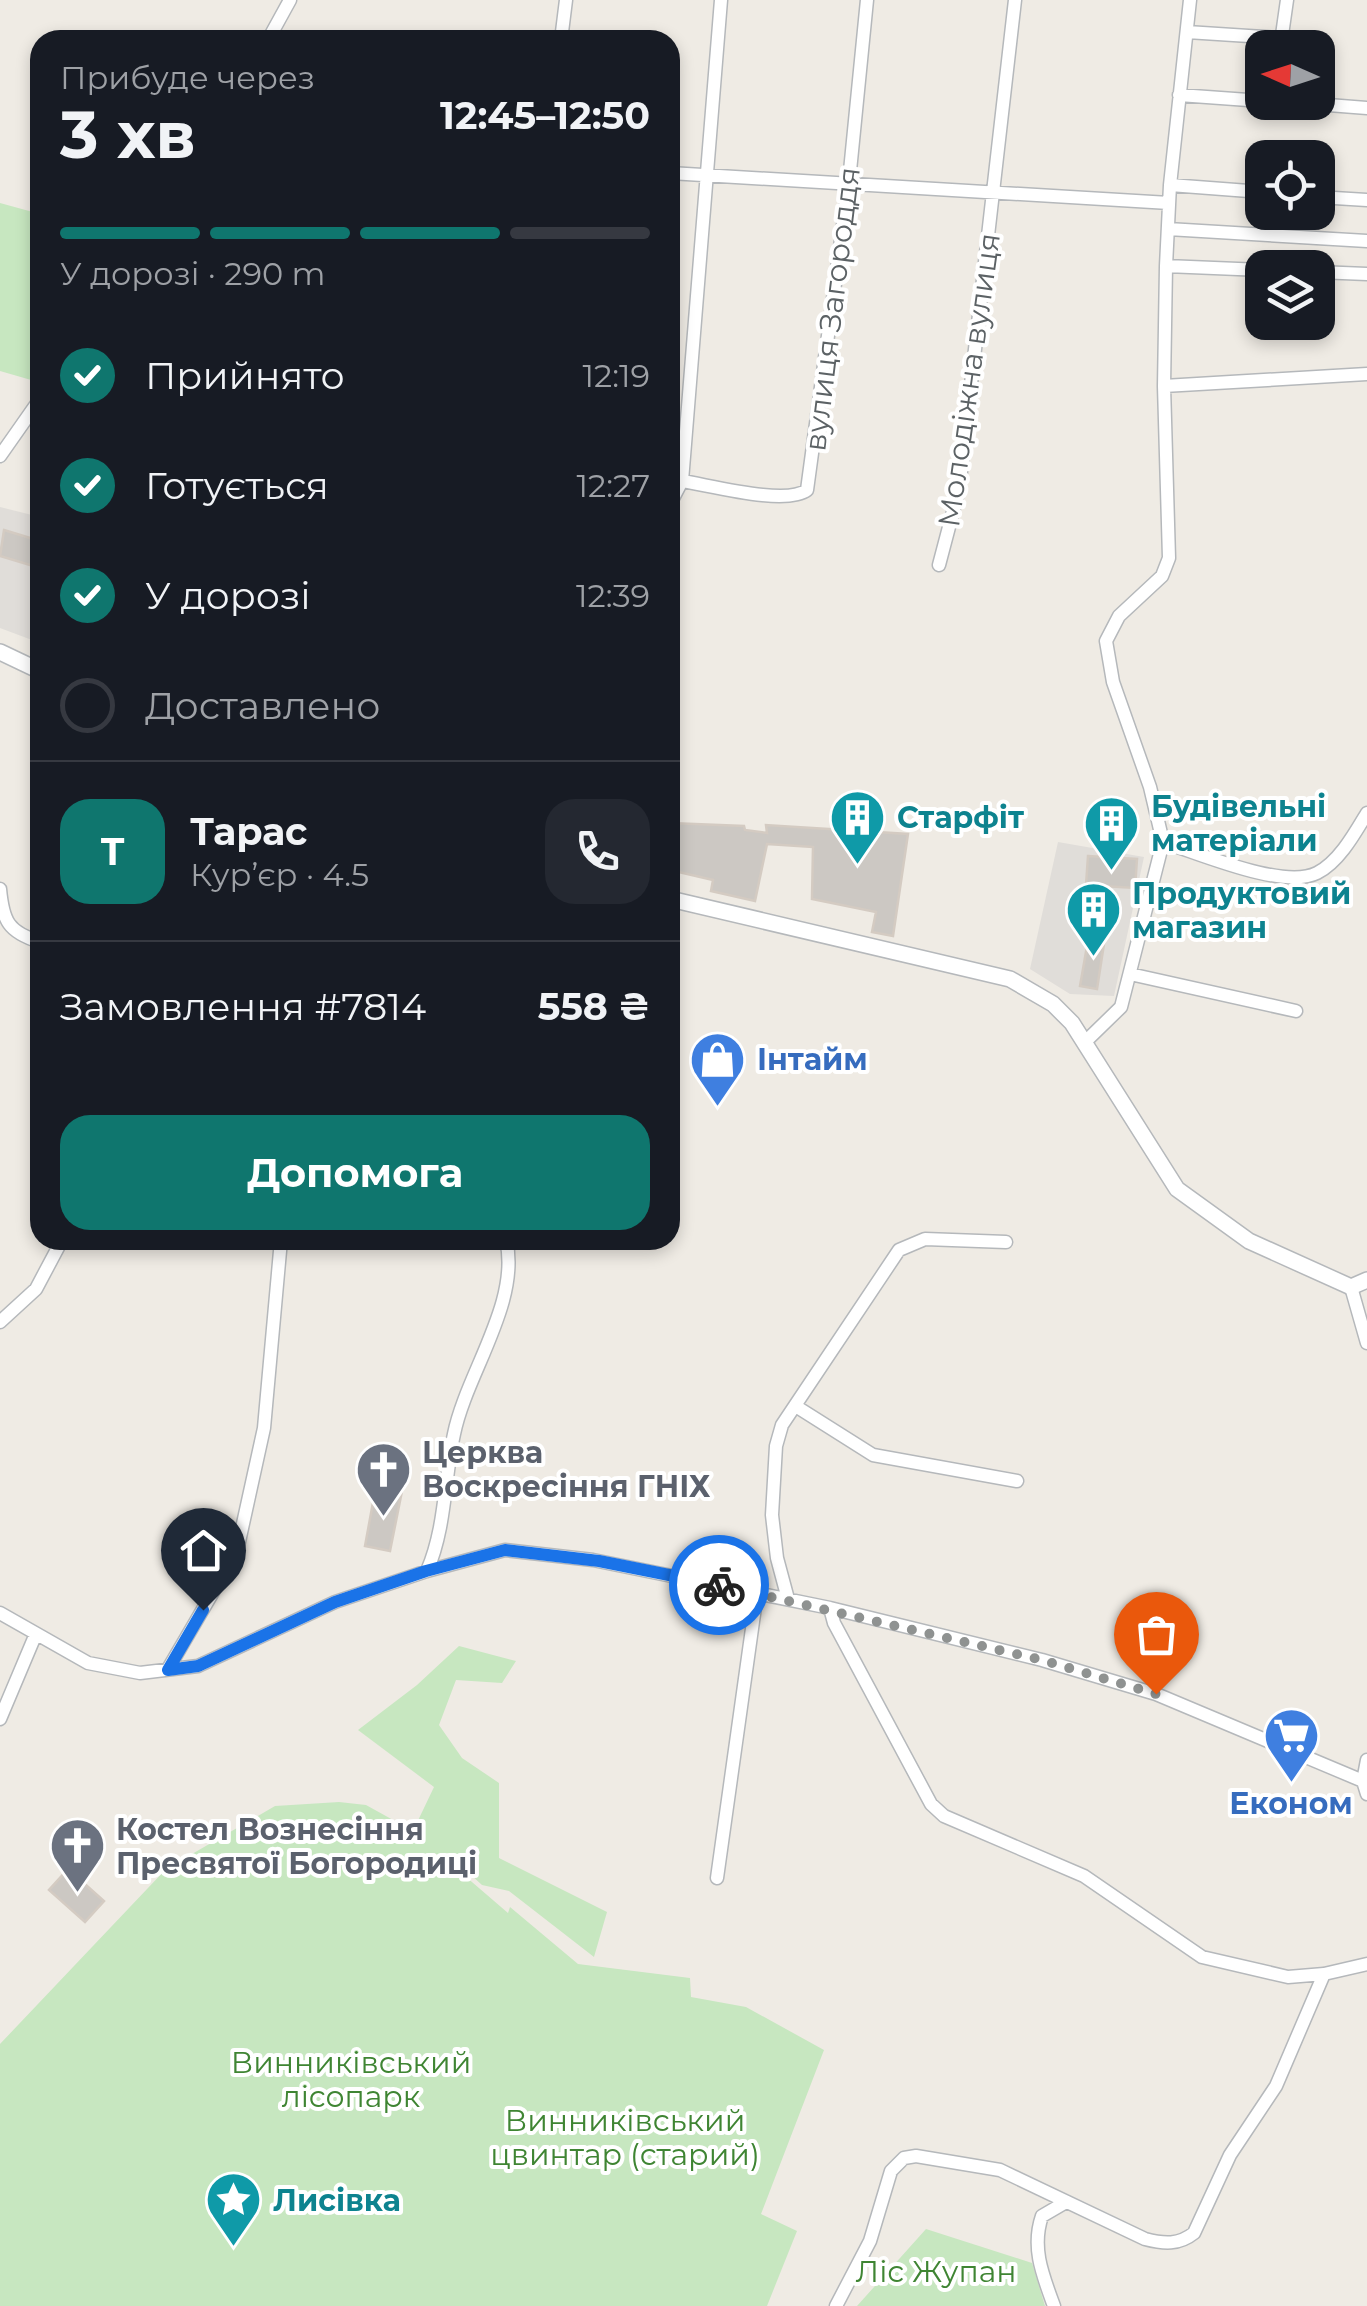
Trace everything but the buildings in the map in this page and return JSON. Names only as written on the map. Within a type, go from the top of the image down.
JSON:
[{"type":"street","points":[[274,30],[290,0]]},
{"type":"street","points":[[562,30],[566,0]]},
{"type":"street","points":[[680,485],[720,0]]},
{"type":"street","name":"вулиця Загороддя","points":[[682,481],[773,496],[794,497],[807,490],[848,181],[867,0]]},
{"type":"street","name":"Молодіжна вулиця","points":[[940,565],[959,489],[996,194],[1015,0]]},
{"type":"street","points":[[1084,1043],[1121,1007],[1163,842],[1150,787],[1113,682],[1106,641],[1119,616],[1162,576],[1169,558],[1164,386],[1166,266],[1170,185],[1190,0]]},
{"type":"street","points":[[1187,32],[1278,38],[1282,34],[1286,0]]},
{"type":"street","points":[[1179,95],[1245,100]]},
{"type":"street","points":[[1335,106],[1367,108]]},
{"type":"street","points":[[680,173],[1169,203]]},
{"type":"street","points":[[1170,185],[1245,191]]},
{"type":"street","points":[[1335,197],[1367,200]]},
{"type":"street","points":[[1168,229],[1367,241]]},
{"type":"street","points":[[1166,266],[1245,269]]},
{"type":"street","points":[[1335,273],[1367,274]]},
{"type":"street","points":[[1164,386],[1367,374]]},
{"type":"street","points":[[0,456],[30,412]]},
{"type":"street","points":[[1,656],[30,666]]},
{"type":"street","points":[[1163,842],[1274,876],[1298,878],[1327,867],[1367,812]]},
{"type":"street","points":[[0,889],[5,922],[12,932],[30,938]]},
{"type":"street","points":[[680,901],[1010,980],[1054,1004],[1084,1043],[1177,1189],[1250,1241],[1351,1287],[1367,1280]]},
{"type":"street","points":[[1130,974],[1296,1011]]},
{"type":"street","points":[[788,1600],[777,1558],[772,1477],[782,1425],[899,1250],[925,1239],[1006,1242]]},
{"type":"street","points":[[0,1322],[36,1289],[57,1250]]},
{"type":"street","points":[[168,1670],[237,1551],[264,1428],[280,1250]]},
{"type":"street","points":[[426,1571],[441,1524],[454,1430],[507,1278],[506,1250]]},
{"type":"street","points":[[1351,1287],[1367,1344]]},
{"type":"street","points":[[796,1406],[874,1455],[1016,1481]]},
{"type":"street","points":[[0,1613],[88,1663],[140,1673],[168,1670],[198,1666],[335,1602],[426,1571],[505,1550],[633,1567],[830,1608],[1042,1660],[1156,1694],[1365,1788],[1367,1760]]},
{"type":"street","points":[[717,1878],[756,1593]]},
{"type":"street","points":[[830,1608],[834,1623],[932,1804],[944,1816],[1084,1876],[1202,1957],[1288,1977],[1367,1964]]},
{"type":"street","points":[[0,1718],[35,1636]]},
{"type":"street","points":[[836,2306],[870,2241],[892,2171],[904,2158],[933,2157],[984,2165],[1157,2242],[1185,2240],[1194,2233],[1230,2155],[1276,2086],[1324,1974]]},
{"type":"street","points":[[1054,2306],[1037,2254],[1038,2229],[1042,2216],[1053,2206],[1066,2202]]},
{"type":"shaded area","points":[[0,507],[30,514],[30,639],[0,628]]},
{"type":"shaded area","points":[[1058,842],[1144,857],[1114,996],[1070,994],[1030,969]]},
{"type":"green space","points":[[0,203],[30,211],[30,380],[0,371]]},
{"type":"green space","name":"Винниківський лісопарк","points":[[459,1646],[516,1661],[502,1683],[456,1680],[439,1725],[462,1758],[499,1783],[499,1858],[607,1912],[594,1957],[509,1891],[482,1885],[459,1864],[434,1853],[410,1858],[458,1870],[508,1913],[510,1907],[578,1964],[690,1978],[691,1997],[746,2007],[824,2050],[761,2214],[797,2231],[767,2306],[0,2306],[0,2044],[166,1869],[275,1806],[339,1802],[366,1805],[413,1831],[434,1787],[358,1730],[417,1685]]},
{"type":"green space","name":"Ліс Жупан","points":[[926,2229],[1032,2263],[1045,2306],[857,2306]]},
{"type":"way so far","points":[[719,1585],[1042,1660],[1156,1694]]},
{"type":"place","name":"Старфіт","points":[[858,866]]},
{"type":"place","name":"Будівельні матеріали","points":[[1112,872]]},
{"type":"place","name":"Продуктовий магазин","points":[[1093,959]]},
{"type":"place","name":"Інтайм","points":[[718,1108]]},
{"type":"place","name":"Церква Воскресіння ГНІХ","points":[[383,1518]]},
{"type":"place","name":"Економ","points":[[1291,1784]]},
{"type":"place","name":"Костел Вознесіння Пресвятої Богородиці","points":[[77,1895]]},
{"type":"place","name":"Лисівка","points":[[234,2249]]},
{"type":"route","points":[[203,1610],[168,1670],[198,1666],[335,1602],[426,1571],[505,1550],[599,1561],[719,1585]]},
{"type":"park label","name":"Винниківський цвинтар (старий)","points":[[625,2137]]}]
